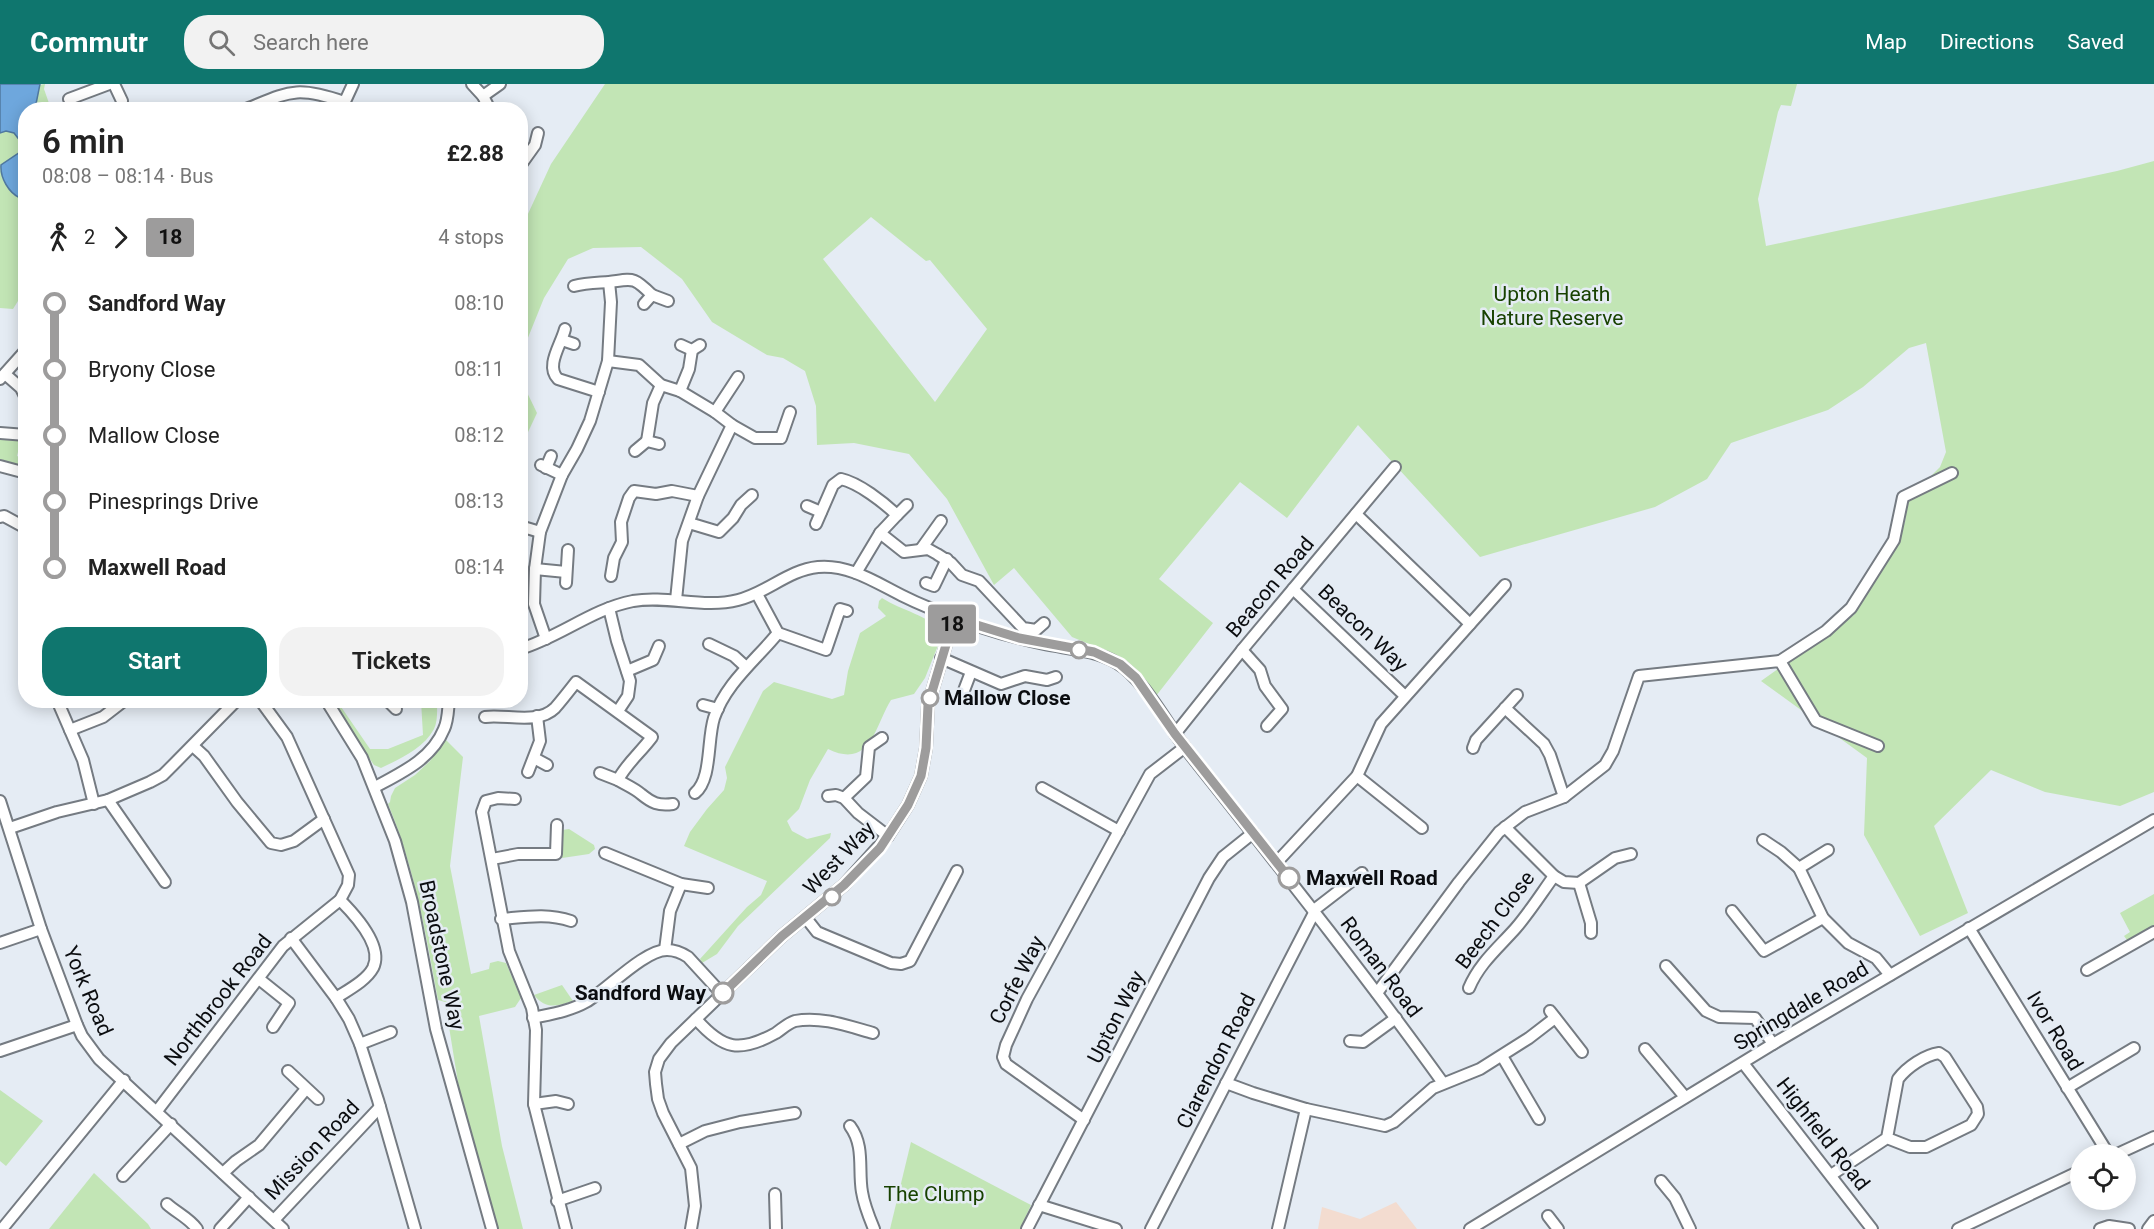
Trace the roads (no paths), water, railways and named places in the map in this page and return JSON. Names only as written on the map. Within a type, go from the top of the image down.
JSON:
[{"type":"street","points":[[69,99],[111,84],[122,100]]},
{"type":"street","points":[[344,102],[353,84]]},
{"type":"street","points":[[472,84],[486,102]]},
{"type":"street","points":[[483,96],[500,84]]},
{"type":"street","points":[[263,102],[286,93],[302,91],[323,95],[335,102]]},
{"type":"street","points":[[528,155],[535,145],[538,133]]},
{"type":"street","points":[[574,286],[630,279],[639,283],[652,295],[668,301]]},
{"type":"street","points":[[546,639],[534,604],[540,532],[562,475],[587,427],[608,361],[611,302],[609,282]]},
{"type":"street","points":[[644,304],[652,295]]},
{"type":"street","points":[[574,344],[563,335],[551,368],[553,375],[558,379],[599,392]]},
{"type":"street","points":[[680,391],[689,369],[691,347]]},
{"type":"street","points":[[18,359],[2,377],[18,386]]},
{"type":"street","points":[[608,361],[639,365],[661,384],[680,391],[755,438],[783,441],[790,411]]},
{"type":"street","points":[[715,412],[740,375]]},
{"type":"street","points":[[635,451],[648,441],[653,403],[661,384]]},
{"type":"street","points":[[676,600],[682,542],[698,496],[732,425]]},
{"type":"street","points":[[0,433],[18,434]]},
{"type":"street","points":[[648,441],[659,444]]},
{"type":"street","points":[[551,456],[544,466],[562,475]]},
{"type":"street","points":[[0,466],[18,471]]},
{"type":"street","name":"Beacon Road","points":[[1175,734],[1395,466]]},
{"type":"street","points":[[1377,993],[1472,864],[1505,827],[1525,812],[1564,797],[1605,765],[1613,751],[1639,676],[1780,661],[1826,631],[1851,608],[1894,540],[1903,497],[1952,473]]},
{"type":"street","points":[[816,524],[833,485],[841,479],[850,481],[882,501],[897,515]]},
{"type":"street","points":[[611,576],[622,542],[621,522],[631,488],[656,494],[672,491],[698,496]]},
{"type":"street","points":[[689,523],[718,537],[733,518],[736,502],[752,495]]},
{"type":"street","points":[[856,573],[880,533],[907,505]]},
{"type":"street","points":[[807,506],[821,512]]},
{"type":"street","points":[[1356,514],[1470,624]]},
{"type":"street","points":[[0,517],[4,516],[18,524]]},
{"type":"street","points":[[921,549],[941,521]]},
{"type":"street","points":[[528,526],[540,532]]},
{"type":"street","points":[[880,533],[904,552],[911,553],[928,549],[947,560],[962,575],[978,581],[1023,628],[1036,630],[1044,623]]},
{"type":"street","points":[[536,569],[566,578],[568,550]]},
{"type":"street","points":[[601,558],[614,561]]},
{"type":"street","points":[[927,583],[934,586],[947,560]]},
{"type":"street","name":"Roman Road","points":[[528,646],[590,616],[634,601],[656,598],[708,604],[722,603],[757,594],[803,570],[835,567],[856,573],[910,600],[954,618],[1019,638],[1094,652],[1115,662],[1136,678],[1175,734],[1314,910],[1443,1083]]},
{"type":"street","points":[[1277,862],[1357,776],[1381,724],[1505,585]]},
{"type":"street","name":"Beacon Way","points":[[1293,590],[1405,696]]},
{"type":"street","points":[[757,594],[778,633],[826,650]]},
{"type":"street","points":[[987,608],[997,599]]},
{"type":"street","points":[[609,608],[616,640],[630,681],[628,696],[618,711]]},
{"type":"street","points":[[823,661],[840,609]]},
{"type":"street","name":"West Way","points":[[691,1229],[695,1206],[694,1183],[688,1159],[658,1099],[655,1072],[659,1059],[671,1043],[782,936],[844,885],[888,836],[908,805],[921,776],[926,748],[928,705],[954,618]]},
{"type":"street","points":[[711,795],[698,790],[704,780],[711,733],[718,708],[746,667],[778,633]]},
{"type":"street","points":[[710,644],[734,656],[746,667]]},
{"type":"street","points":[[627,671],[658,663],[659,646]]},
{"type":"street","points":[[1242,650],[1260,670],[1265,686],[1282,709],[1267,726]]},
{"type":"street","points":[[941,658],[1000,684],[1025,676],[1052,679],[1048,692]]},
{"type":"street","points":[[1780,661],[1816,721],[1878,746]]},
{"type":"street","points":[[963,693],[971,672]]},
{"type":"street","points":[[485,717],[537,716],[553,710],[574,680],[656,740],[627,766],[618,780]]},
{"type":"street","points":[[1473,748],[1476,740],[1517,695]]},
{"type":"street","points":[[703,705],[718,708]]},
{"type":"street","points":[[60,708],[83,760],[94,804]]},
{"type":"street","points":[[70,730],[103,717],[115,708]]},
{"type":"street","points":[[10,828],[57,812],[108,800],[163,774],[229,708]]},
{"type":"street","points":[[266,708],[287,737],[349,875],[348,885],[340,900],[291,938]]},
{"type":"street","name":"Broadstone Way","points":[[331,708],[362,758],[395,841],[410,892],[436,1029],[492,1229]]},
{"type":"street","points":[[375,787],[411,768],[422,759],[444,729],[448,708]]},
{"type":"street","points":[[502,708],[502,716]]},
{"type":"street","points":[[1505,708],[1544,744],[1564,797]]},
{"type":"street","points":[[528,772],[540,741],[537,716]]},
{"type":"street","points":[[844,798],[866,777],[869,747],[882,738]]},
{"type":"street","points":[[193,746],[204,756],[237,802],[271,843],[281,845],[294,841],[324,819]]},
{"type":"street","name":"Corfe Way","points":[[1084,1120],[1006,1064],[1003,1057],[1006,1045],[1027,999],[1150,774],[1185,747]]},
{"type":"street","points":[[534,758],[547,765]]},
{"type":"street","points":[[600,772],[635,790],[652,803],[668,805],[662,818]]},
{"type":"street","points":[[1357,776],[1422,828]]},
{"type":"street","points":[[1042,788],[1119,831]]},
{"type":"street","points":[[828,796],[836,795],[844,798],[858,813],[888,836]]},
{"type":"street","points":[[515,800],[498,798],[486,801],[482,812],[501,919],[509,951],[529,1000],[536,1030],[534,1104],[566,1229]]},
{"type":"street","points":[[108,800],[165,882]]},
{"type":"street","name":"York Road","points":[[0,802],[41,929],[82,1036],[99,1059],[283,1229]]},
{"type":"street","name":"Springdale Road","points":[[1470,1229],[1773,1044],[2154,820]]},
{"type":"street","points":[[492,859],[518,854],[556,854],[557,825]]},
{"type":"street","name":"Beech Close","points":[[1505,827],[1554,876],[1564,882],[1579,883]]},
{"type":"street","name":"Upton Way","points":[[1027,1229],[1209,878],[1223,857],[1253,833]]},
{"type":"street","points":[[1763,840],[1799,867],[1823,918],[1848,943],[1876,958],[1890,975]]},
{"type":"street","points":[[1799,867],[1828,850]]},
{"type":"street","points":[[605,853],[681,884],[708,888]]},
{"type":"street","points":[[1591,933],[1591,923],[1579,883],[1615,858],[1631,854]]},
{"type":"street","name":"West Way","points":[[806,918],[817,932],[891,963],[901,964],[910,961],[957,871]]},
{"type":"street","points":[[1314,910],[1362,873]]},
{"type":"street","name":"Beech Close","points":[[1469,988],[1475,973],[1484,961],[1526,916],[1554,876]]},
{"type":"street","points":[[665,950],[670,911],[681,884]]},
{"type":"street","points":[[336,998],[368,976],[374,967],[375,955],[363,925],[340,900]]},
{"type":"street","name":"Clarendon Road","points":[[1151,1229],[1314,910]]},
{"type":"street","points":[[1732,911],[1764,951],[1823,918]]},
{"type":"street","points":[[501,919],[544,916],[571,921]]},
{"type":"street","name":"Ivor Road","points":[[1969,928],[2102,1144]]},
{"type":"street","points":[[0,943],[41,929]]},
{"type":"street","points":[[2087,970],[2154,932]]},
{"type":"street","name":"Northbrook Road","points":[[157,1111],[291,938],[336,998],[349,1019],[360,1044],[415,1229]]},
{"type":"street","points":[[533,1018],[566,1010],[586,1002],[655,952],[665,950],[682,953],[688,957],[722,994]]},
{"type":"street","points":[[1666,966],[1706,1011],[1719,1017],[1755,1018],[1773,1044]]},
{"type":"street","points":[[259,979],[289,1003],[273,1027]]},
{"type":"street","points":[[1226,1083],[1253,1094],[1306,1109],[1385,1126],[1394,1122],[1433,1088],[1480,1069],[1502,1056],[1552,1015],[1582,1052]]},
{"type":"street","points":[[1350,1041],[1363,1042],[1396,1018]]},
{"type":"street","points":[[696,1019],[719,1041],[737,1047],[776,1033],[792,1021],[828,1021],[872,1032]]},
{"type":"street","points":[[0,1051],[77,1025]]},
{"type":"street","points":[[360,1044],[390,1032]]},
{"type":"street","points":[[1645,1048],[1685,1097]]},
{"type":"street","points":[[2067,1088],[2134,1048]]},
{"type":"street","points":[[1831,1175],[1887,1138],[1898,1079],[1902,1073],[1926,1057],[1939,1053],[1945,1057],[1977,1107],[1976,1120],[1971,1125],[1926,1147],[1916,1148],[1887,1138]]},
{"type":"street","points":[[1502,1056],[1539,1119]]},
{"type":"street","name":"Highfield Road","points":[[1743,1063],[1872,1229]]},
{"type":"street","points":[[288,1071],[318,1100]]},
{"type":"street","points":[[2,1229],[124,1080]]},
{"type":"street","points":[[223,1173],[259,1145],[306,1089]]},
{"type":"street","points":[[534,1104],[556,1101],[568,1104]]},
{"type":"street","name":"Mission Road","points":[[273,1220],[380,1107]]},
{"type":"street","points":[[1278,1229],[1306,1109]]},
{"type":"street","points":[[679,1144],[705,1131],[795,1112]]},
{"type":"street","points":[[123,1176],[133,1169],[171,1124]]},
{"type":"street","points":[[850,1126],[856,1134],[860,1147],[861,1190],[874,1229]]},
{"type":"street","points":[[2136,1145],[2154,1137]]},
{"type":"street","points":[[1958,1229],[2070,1176]]},
{"type":"street","points":[[1661,1180],[1675,1198],[1690,1229]]},
{"type":"street","points":[[557,1201],[595,1188]]},
{"type":"street","points":[[775,1194],[776,1229]]},
{"type":"street","points":[[220,1229],[249,1197]]},
{"type":"street","points":[[167,1204],[189,1219],[197,1229]]},
{"type":"street","points":[[1039,1205],[1116,1229]]},
{"type":"street","points":[[1548,1216],[1558,1229]]},
{"type":"street","points":[[2148,1229],[2154,1221]]},
{"type":"street","points":[[2100,1229],[2109,1226],[2129,1229]]},
{"type":"water","points":[[0,84],[40,84],[36,102],[18,102],[18,138],[14,133],[6,131],[0,133]]},
{"type":"water","points":[[18,153],[18,197],[9,189],[4,180],[1,165]]},
{"type":"place","name":"Mallow Close","points":[[930,698]]},
{"type":"place","name":"Maxwell Road","points":[[1289,878]]},
{"type":"place","name":"Sandford Way","points":[[723,993]]},
{"type":"park label","name":"Upton Heath Nature Reserve","points":[[1552,306]]},
{"type":"park label","name":"The Clump","points":[[934,1194]]}]
